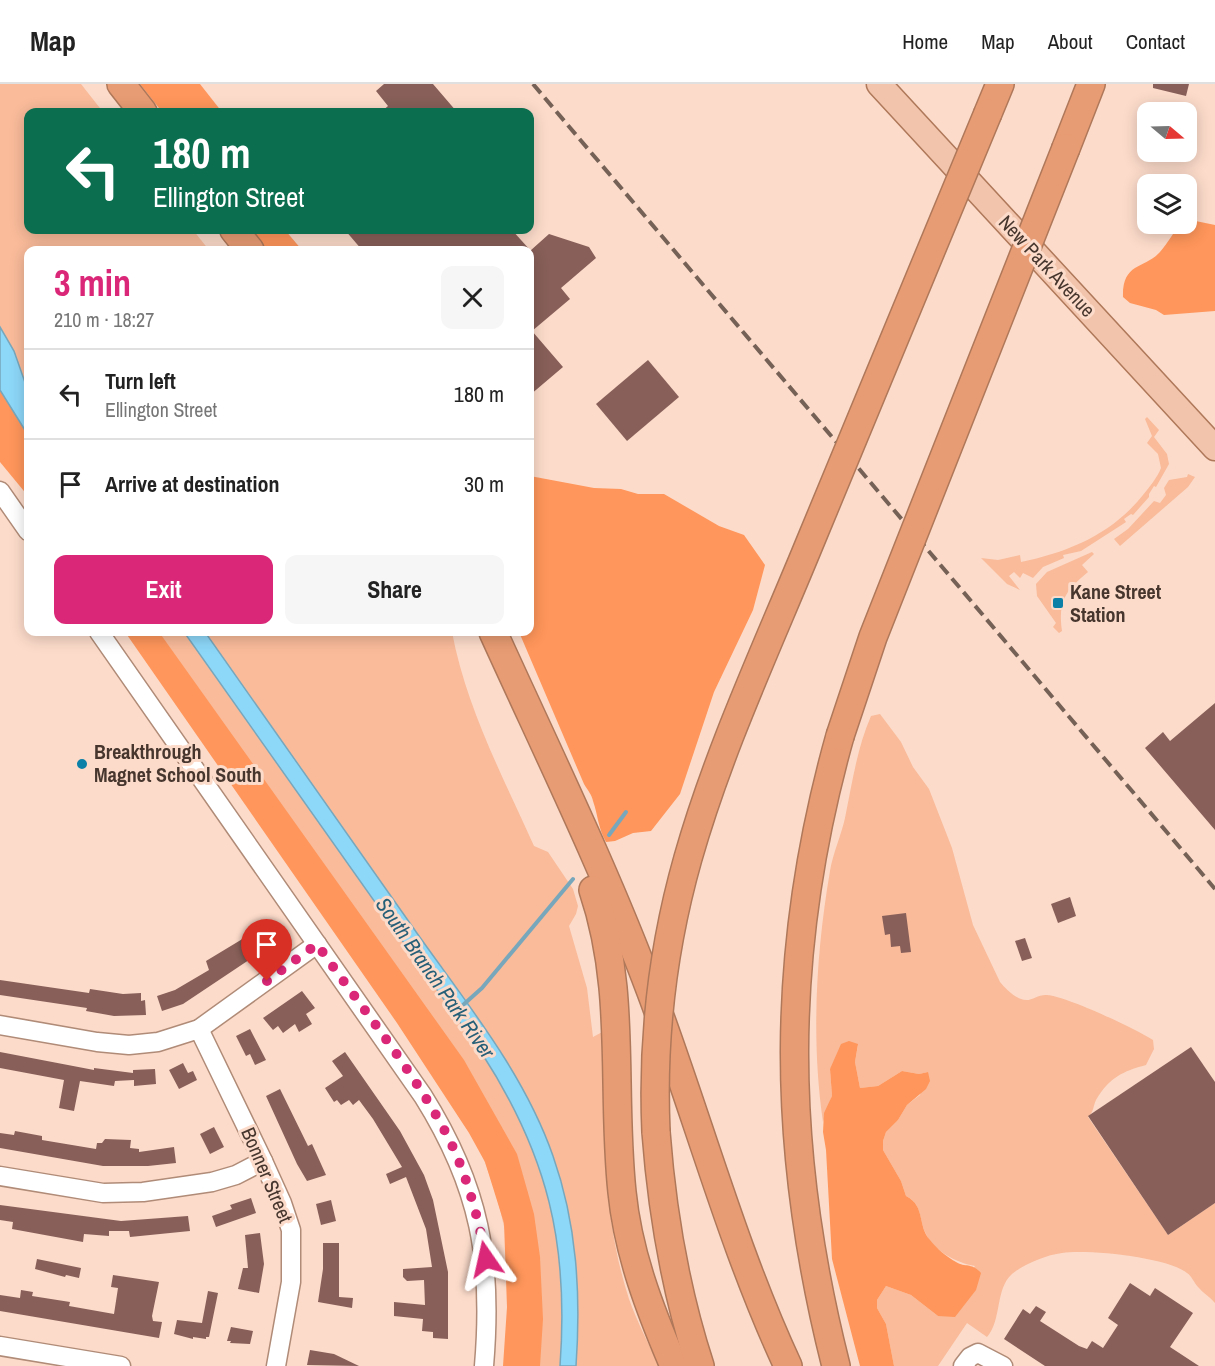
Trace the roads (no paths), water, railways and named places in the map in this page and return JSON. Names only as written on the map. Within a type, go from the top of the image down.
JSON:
[{"type":"highway","points":[[103,84],[122,108]]},
{"type":"highway","points":[[121,84],[140,108]]},
{"type":"highway","points":[[988,113],[990,84]]},
{"type":"highway","points":[[700,1366],[684,1313],[671,1256],[660,1184],[656,1132],[656,1061],[664,979],[677,901],[698,825],[738,718],[1000,84]]},
{"type":"highway","points":[[836,1366],[816,1278],[801,1185],[796,1117],[794,1042],[796,973],[807,883],[820,812],[840,736],[873,637],[1091,84]]},
{"type":"highway","points":[[219,234],[229,246]]},
{"type":"highway","points":[[237,234],[247,246]]},
{"type":"highway","points":[[480,636],[579,856],[602,916],[615,992],[618,1131],[624,1206],[642,1285],[674,1366]]},
{"type":"highway","points":[[495,636],[634,948],[658,1011],[749,1277],[788,1366]]},
{"type":"main road","name":"New Park Avenue","points":[[879,84],[1215,448]]},
{"type":"street","points":[[2,499],[24,526]]},
{"type":"street","points":[[102,636],[428,1102],[448,1138],[467,1184],[486,1259],[488,1314],[484,1366]]},
{"type":"street","points":[[0,1025],[129,1045],[158,1042],[199,1029],[317,944]]},
{"type":"street","name":"Bonner Street","points":[[199,1029],[263,1161],[282,1203],[291,1230],[291,1282],[276,1366]]},
{"type":"street","points":[[0,1176],[103,1194],[143,1192],[212,1182],[236,1175],[263,1161]]},
{"type":"street","points":[[0,1346],[121,1366]]},
{"type":"street","points":[[963,1366],[970,1357],[978,1353],[986,1355],[1003,1366]]},
{"type":"water","points":[[0,327],[14,351],[24,380],[24,429],[0,390]]},
{"type":"water","name":"South Branch Park River","points":[[187,636],[208,636],[476,1015],[527,1097],[553,1156],[572,1233],[578,1312],[576,1366],[560,1366],[561,1280],[557,1240],[538,1164],[523,1127],[481,1052]]},
{"type":"waterway","points":[[609,835],[626,812]]},
{"type":"waterway","name":"South Branch Park River","points":[[463,1005],[482,988],[573,879]]},
{"type":"railway","points":[[533,84],[1215,889]]},
{"type":"place","name":"Kane Street Station","points":[[1058,603]]},
{"type":"place","name":"Breakthrough Magnet School South","points":[[82,764]]}]
